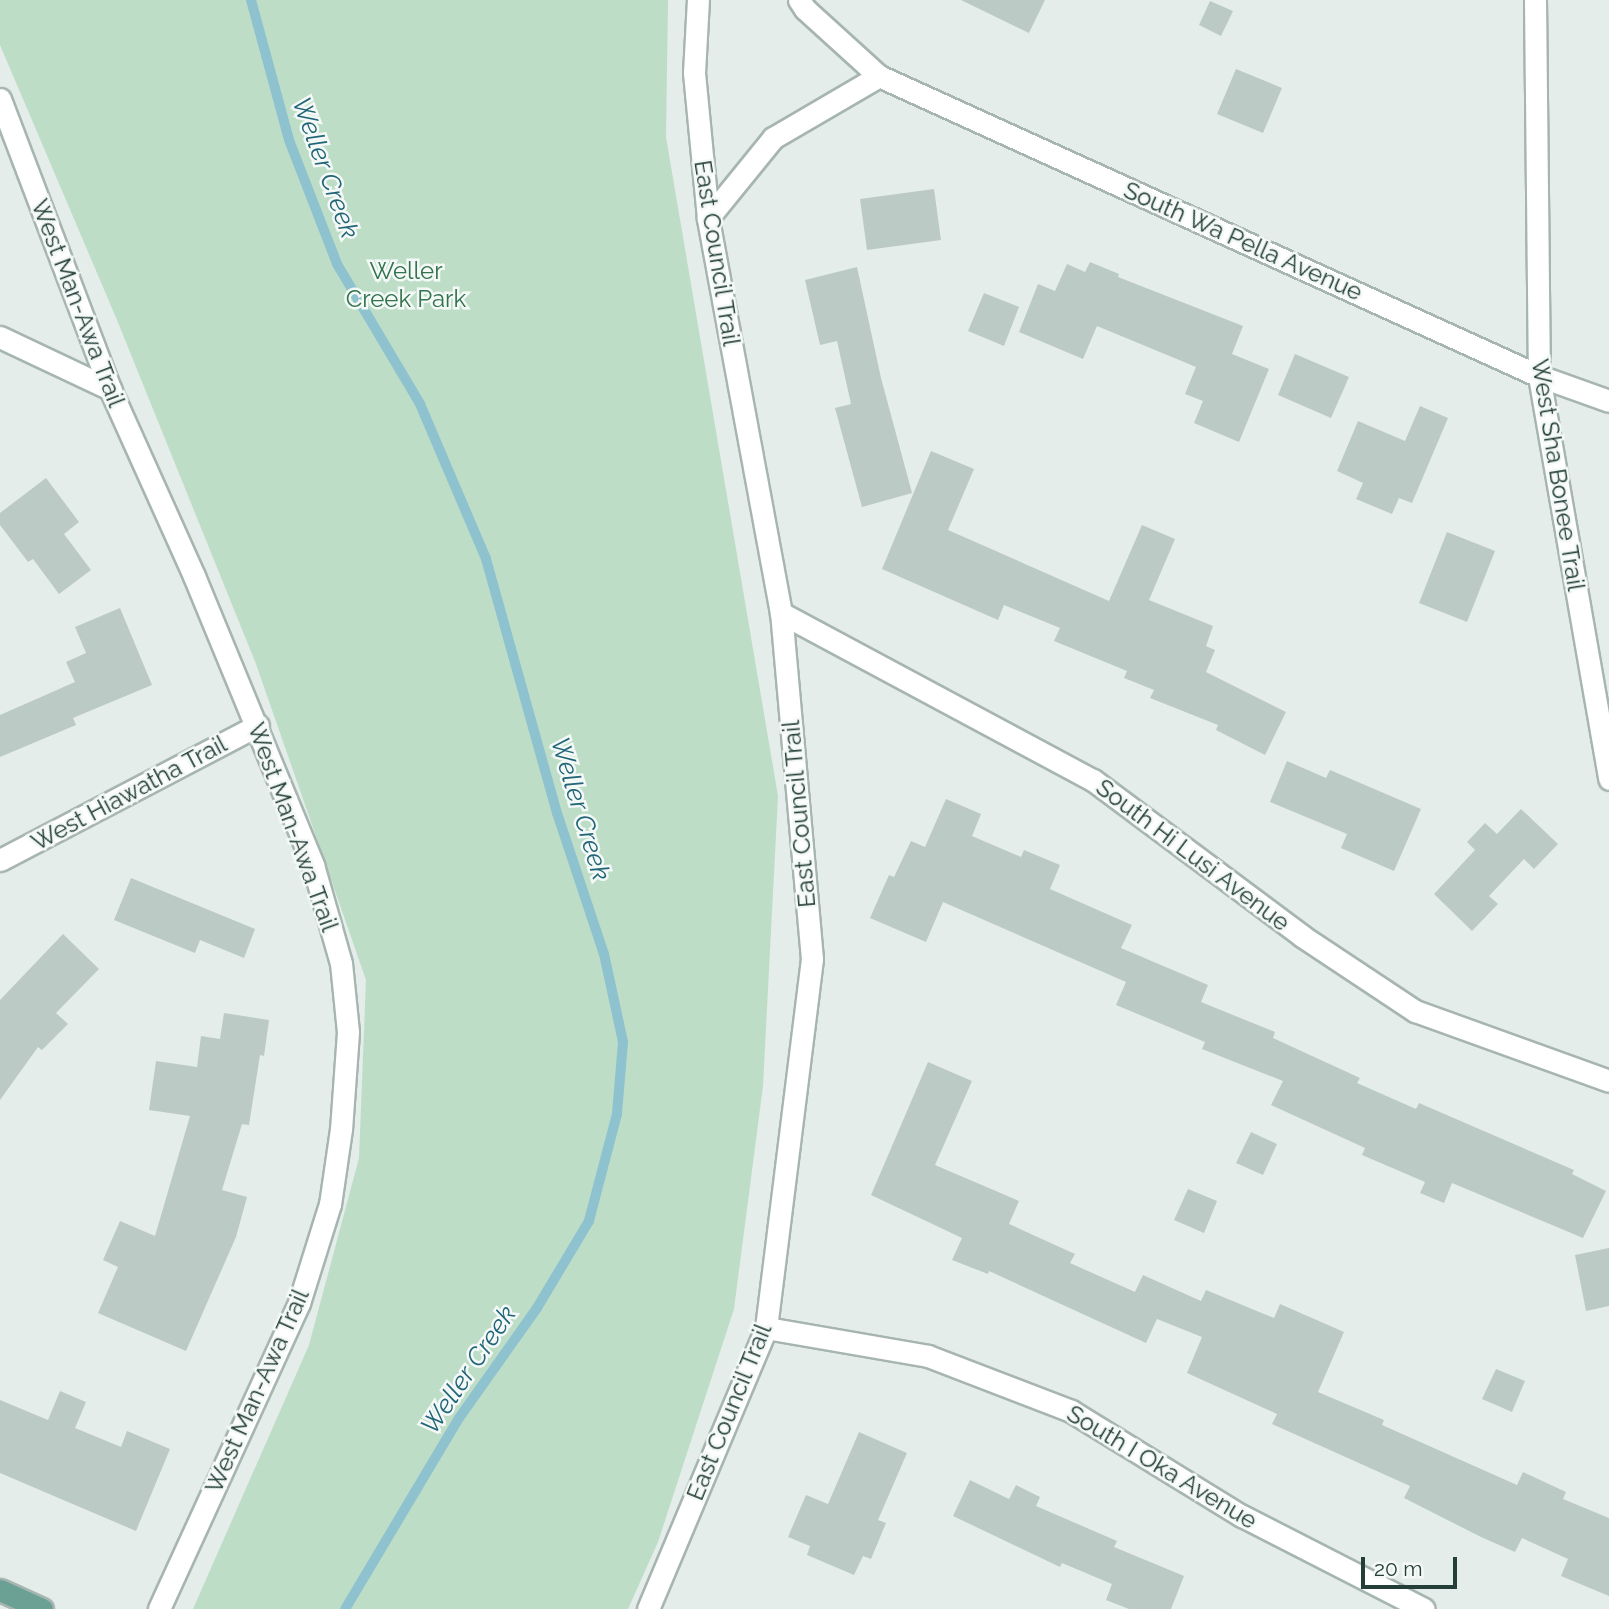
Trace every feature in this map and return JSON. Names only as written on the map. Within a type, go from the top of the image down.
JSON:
[{"type":"main road","points":[[0,1590],[42,1609]]},
{"type":"street","name":"East Council Trail","points":[[648,1609],[766,1328],[812,959],[781,613],[708,219],[694,73],[698,0]]},
{"type":"street","name":"South Wa Pella Avenue","points":[[799,0],[878,76],[1539,376],[1609,401]]},
{"type":"street","name":"West Sha Bonee Trail","points":[[1535,0],[1539,376],[1609,779]]},
{"type":"street","points":[[708,219],[773,138],[878,76]]},
{"type":"street","name":"West Man-Awa Trail","points":[[0,99],[110,389],[258,725],[313,864],[341,963],[348,1032],[341,1129],[331,1204],[299,1303],[159,1609]]},
{"type":"street","points":[[0,337],[110,389]]},
{"type":"street","name":"South Hi Lusi Avenue","points":[[781,613],[1093,780],[1302,936],[1415,1011],[1609,1081]]},
{"type":"street","name":"West Hiawatha Trail","points":[[0,860],[258,725]]},
{"type":"street","name":"South I Oka Avenue","points":[[766,1328],[928,1356],[1071,1411],[1242,1517],[1424,1609]]},
{"type":"green space","name":"Weller Creek Park","points":[[0,0],[668,0],[666,137],[778,796],[763,1086],[734,1309],[658,1542],[628,1609],[193,1609],[309,1345],[359,1158],[366,980],[256,664],[117,320],[0,45]]},
{"type":"building","points":[[961,0],[1045,0],[1029,33]]},
{"type":"building","points":[[1210,1],[1233,11],[1221,36],[1199,25]]},
{"type":"building","points":[[1236,69],[1282,88],[1263,133],[1217,114]]},
{"type":"building","points":[[934,189],[941,240],[867,250],[860,199]]},
{"type":"building","points":[[1090,262],[1119,274],[1118,277],[1243,326],[1232,354],[1269,369],[1239,442],[1194,423],[1203,401],[1185,394],[1196,367],[1097,326],[1083,359],[1019,332],[1038,284],[1055,291],[1067,264],[1085,272]]},
{"type":"building","points":[[857,267],[881,378],[912,493],[862,507],[835,408],[851,404],[837,341],[820,345],[805,280]]},
{"type":"building","points":[[984,293],[1019,307],[1004,346],[968,331]]},
{"type":"building","points":[[1295,354],[1349,377],[1331,418],[1278,395]]},
{"type":"building","points":[[1420,406],[1448,418],[1412,503],[1399,498],[1392,514],[1356,499],[1363,483],[1337,471],[1358,421],[1405,441]]},
{"type":"building","points":[[931,451],[974,469],[948,530],[1109,601],[1142,525],[1175,539],[1149,600],[1213,626],[1206,646],[1215,650],[1206,672],[1286,712],[1265,755],[1216,730],[1218,725],[1150,698],[1154,690],[1124,678],[1127,671],[1054,641],[1060,628],[1004,605],[998,620],[882,569]]},
{"type":"building","points":[[46,478],[79,522],[64,534],[91,570],[59,594],[33,559],[28,562],[0,525],[0,513]]},
{"type":"building","points":[[1447,532],[1495,551],[1467,622],[1419,603]]},
{"type":"building","points":[[120,608],[152,685],[73,718],[76,725],[0,757],[0,715],[75,682],[66,662],[86,653],[75,627]]},
{"type":"building","points":[[1287,761],[1326,778],[1330,770],[1421,809],[1394,871],[1341,848],[1347,834],[1270,802]]},
{"type":"building","points":[[946,799],[981,814],[972,836],[1021,857],[1024,850],[1060,865],[1050,889],[1132,925],[1121,948],[1208,985],[1201,1002],[1275,1032],[1273,1038],[1360,1078],[1357,1083],[1416,1109],[1419,1103],[1574,1170],[1572,1174],[1606,1191],[1583,1238],[1452,1183],[1444,1203],[1420,1193],[1425,1182],[1362,1155],[1365,1148],[1271,1105],[1283,1081],[1202,1049],[1205,1042],[1116,1005],[1126,982],[943,902],[926,942],[870,918],[889,875],[894,877],[911,841],[925,847]]},
{"type":"building","points":[[1521,809],[1558,844],[1534,869],[1524,859],[1489,896],[1498,904],[1472,931],[1434,894],[1475,850],[1467,842],[1485,823],[1497,834]]},
{"type":"building","points":[[131,878],[255,929],[244,958],[200,940],[195,953],[114,920]]},
{"type":"building","points":[[63,934],[99,969],[56,1013],[68,1024],[42,1050],[38,1047],[0,1100],[0,1000]]},
{"type":"building","points":[[224,1013],[269,1020],[264,1056],[260,1055],[249,1125],[242,1124],[222,1190],[247,1197],[236,1237],[186,1351],[98,1313],[118,1267],[103,1260],[120,1221],[155,1236],[190,1116],[149,1110],[156,1061],[197,1067],[201,1036],[220,1039]]},
{"type":"building","points":[[928,1062],[972,1081],[935,1165],[1019,1201],[1009,1224],[1075,1254],[1070,1263],[1135,1292],[1143,1275],[1201,1301],[1206,1290],[1274,1318],[1280,1304],[1344,1332],[1318,1392],[1384,1420],[1382,1425],[1517,1485],[1523,1472],[1566,1492],[1563,1499],[1609,1518],[1609,1596],[1561,1576],[1568,1559],[1522,1538],[1515,1552],[1481,1537],[1404,1498],[1410,1486],[1272,1424],[1277,1414],[1187,1373],[1202,1337],[1157,1319],[1146,1343],[989,1271],[988,1274],[952,1260],[962,1238],[871,1195]]},
{"type":"building","points":[[1251,1132],[1277,1144],[1263,1175],[1236,1163]]},
{"type":"building","points":[[1188,1189],[1217,1201],[1204,1233],[1174,1220]]},
{"type":"building","points":[[1609,1248],[1609,1306],[1586,1311],[1575,1255]]},
{"type":"building","points":[[1496,1369],[1525,1381],[1512,1412],[1482,1399]]},
{"type":"building","points":[[60,1391],[86,1402],[75,1428],[121,1447],[127,1431],[170,1449],[136,1531],[0,1473],[0,1400],[48,1420]]},
{"type":"building","points":[[859,1432],[907,1453],[878,1520],[886,1523],[871,1559],[863,1556],[854,1575],[807,1555],[810,1546],[788,1537],[806,1495],[828,1504]]},
{"type":"building","points":[[970,1480],[1009,1499],[1016,1485],[1040,1497],[1036,1506],[1117,1541],[1114,1547],[1184,1576],[1171,1609],[1129,1609],[1106,1600],[1112,1584],[1062,1563],[1060,1567],[953,1516]]},
{"type":"waterway","name":"Weller Creek","points":[[251,0],[289,140],[337,264],[420,404],[486,559],[557,813],[604,954],[623,1042],[617,1114],[589,1221],[537,1308],[459,1418],[345,1609]]}]
